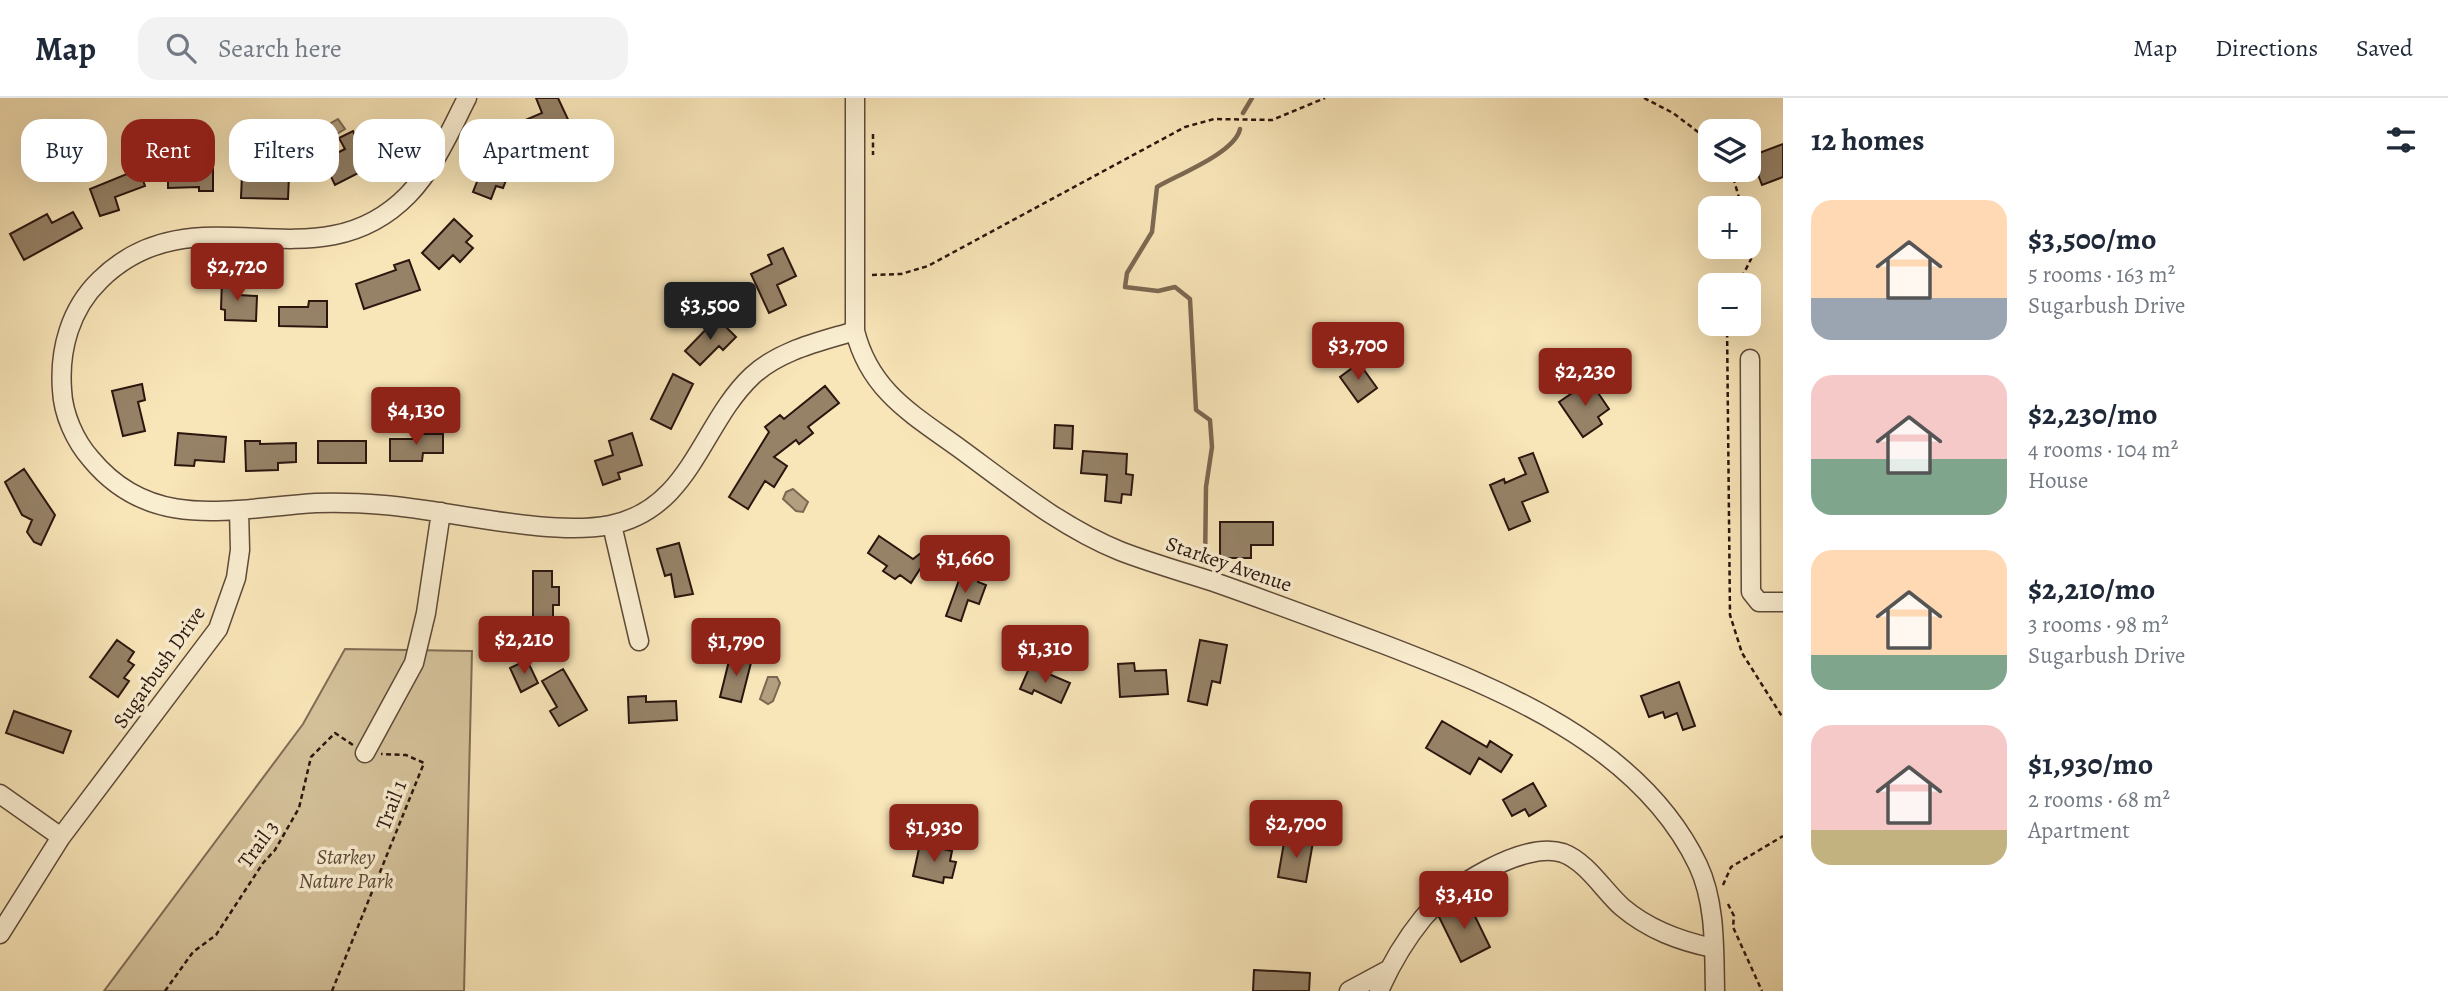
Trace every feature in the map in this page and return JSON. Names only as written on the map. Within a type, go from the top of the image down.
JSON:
[{"type":"street","points":[[467,98],[424,178],[406,198],[368,224],[342,235],[316,239],[192,236],[165,241],[136,253],[100,279],[80,305],[66,333],[60,370],[62,400],[71,426],[85,452],[103,474],[125,490],[176,511],[359,503],[547,526],[582,528],[612,525],[656,502],[676,486],[692,466],[736,395],[765,365],[790,352],[855,331]]},
{"type":"street","name":"Starkey Avenue","points":[[855,98],[855,331],[869,370],[903,408],[1043,510],[1085,534],[1121,551],[1317,618],[1486,685],[1549,717],[1604,755],[1651,797],[1688,848],[1706,884],[1715,991]]},
{"type":"street","points":[[1750,359],[1751,592],[1759,602],[1783,602]]},
{"type":"street","name":"Sugarbush Drive","points":[[0,934],[61,837],[218,629],[236,578],[240,550],[239,510]]},
{"type":"street","points":[[365,753],[414,663],[426,613],[441,512]]},
{"type":"street","points":[[612,525],[639,640]]},
{"type":"street","points":[[0,793],[61,837]]},
{"type":"street","points":[[1380,991],[1388,970],[1423,918],[1444,898],[1481,873],[1528,853],[1550,851],[1566,854],[1623,908],[1658,931],[1713,948]]},
{"type":"street","points":[[1349,991],[1388,970]]},
{"type":"path","points":[[872,275],[901,274],[928,267],[1185,127],[1214,119],[1272,120],[1325,98]]},
{"type":"path","points":[[1644,98],[1673,113],[1698,132]]},
{"type":"path","name":"Trail 3","points":[[165,991],[192,952],[216,935],[262,863],[290,828],[299,808],[311,757],[335,733],[365,753]]},
{"type":"path","name":"Trail 1","points":[[332,991],[424,763],[406,754],[365,753]]},
{"type":"path","points":[[1722,892],[1723,879],[1731,867],[1783,836]]},
{"type":"path","points":[[1726,900],[1734,916],[1733,928],[1762,991]]},
{"type":"green space","name":"Starkey Nature Park","points":[[345,649],[472,651],[464,991],[104,991],[303,724]]},
{"type":"shaded area","points":[[339,120],[345,129],[339,133]]},
{"type":"shaded area","points":[[425,409],[433,412],[432,417],[419,427],[412,426],[410,420]]},
{"type":"shaded area","points":[[793,489],[808,502],[803,512],[796,511],[783,499],[786,492]]},
{"type":"shaded area","points":[[768,677],[777,677],[780,683],[773,701],[768,704],[760,699]]},
{"type":"building","points":[[536,98],[558,98],[568,119],[528,119],[542,113]]},
{"type":"building","points":[[353,131],[353,176],[335,185],[334,182],[339,182],[339,152],[345,149],[339,138]]},
{"type":"building","points":[[1783,144],[1783,177],[1762,185],[1761,152]]},
{"type":"building","points":[[121,176],[121,182],[144,182],[145,186],[115,197],[119,210],[100,216],[90,189]]},
{"type":"building","points":[[168,182],[213,182],[213,191],[199,191],[199,187],[168,188]]},
{"type":"building","points":[[242,182],[289,182],[288,199],[241,198]]},
{"type":"building","points":[[477,182],[505,182],[503,188],[496,186],[491,199],[473,192]]},
{"type":"building","points":[[73,212],[82,228],[24,260],[10,234],[47,214],[52,223]]},
{"type":"building","points":[[454,219],[472,236],[466,242],[473,248],[460,262],[453,255],[439,269],[422,253]]},
{"type":"building","points":[[783,248],[796,276],[777,285],[786,305],[769,313],[751,274],[772,264],[768,255]]},
{"type":"building","points":[[409,260],[420,290],[364,309],[356,284],[396,270],[394,265]]},
{"type":"building","points":[[222,279],[240,280],[239,295],[257,296],[256,321],[225,320],[225,310],[221,309]]},
{"type":"building","points":[[309,301],[327,301],[327,327],[279,326],[279,307],[308,307]]},
{"type":"building","points":[[717,318],[736,337],[723,350],[719,346],[700,365],[685,351]]},
{"type":"building","points":[[1359,363],[1377,388],[1358,402],[1340,377]]},
{"type":"building","points":[[673,374],[693,384],[671,429],[651,419]]},
{"type":"building","points":[[1590,381],[1609,409],[1598,417],[1602,424],[1583,437],[1559,402]]},
{"type":"building","points":[[142,384],[145,400],[138,402],[145,431],[123,436],[112,391]]},
{"type":"building","points":[[825,386],[839,403],[808,427],[813,433],[799,444],[796,440],[774,457],[787,466],[774,487],[765,481],[748,509],[729,497],[769,432],[765,427],[780,415],[784,419]]},
{"type":"building","points":[[1055,425],[1073,426],[1072,449],[1054,448]]},
{"type":"building","points":[[178,433],[226,437],[224,462],[195,460],[194,466],[175,465]]},
{"type":"building","points":[[632,433],[642,465],[618,473],[620,479],[603,485],[595,461],[613,455],[609,441]]},
{"type":"building","points":[[416,434],[443,434],[443,453],[423,453],[422,461],[390,461],[390,439],[416,439]]},
{"type":"building","points":[[245,441],[260,441],[260,444],[296,443],[296,462],[278,463],[278,470],[246,471]]},
{"type":"building","points":[[318,441],[366,441],[366,463],[318,463]]},
{"type":"building","points":[[1083,451],[1127,454],[1126,474],[1133,475],[1131,495],[1122,494],[1121,503],[1105,501],[1107,475],[1081,473]]},
{"type":"building","points":[[1533,453],[1548,492],[1522,502],[1530,521],[1509,530],[1490,485],[1504,479],[1505,483],[1526,474],[1519,458]]},
{"type":"building","points":[[24,469],[55,515],[41,545],[34,542],[27,532],[32,520],[22,515],[5,482]]},
{"type":"building","points":[[1220,522],[1273,522],[1273,545],[1251,545],[1251,558],[1220,558]]},
{"type":"building","points":[[879,536],[913,559],[942,537],[954,555],[925,576],[920,569],[911,583],[900,575],[895,579],[883,571],[887,566],[868,553]]},
{"type":"building","points":[[679,543],[693,594],[675,597],[671,574],[665,576],[657,549]]},
{"type":"building","points":[[533,571],[552,571],[552,587],[559,587],[559,605],[553,605],[553,625],[533,625]]},
{"type":"building","points":[[962,572],[979,578],[978,582],[986,585],[979,604],[968,600],[961,621],[946,616]]},
{"type":"building","points":[[117,640],[134,652],[128,661],[134,665],[124,678],[129,681],[118,697],[90,677]]},
{"type":"building","points":[[1200,640],[1227,645],[1220,683],[1212,681],[1207,705],[1188,701]]},
{"type":"building","points":[[731,653],[752,659],[741,702],[720,697]]},
{"type":"building","points":[[527,660],[538,683],[521,692],[510,668]]},
{"type":"building","points":[[1134,663],[1135,671],[1166,670],[1168,694],[1120,697],[1118,664]]},
{"type":"building","points":[[1030,666],[1070,683],[1061,703],[1034,690],[1032,694],[1020,689]]},
{"type":"building","points":[[563,669],[587,710],[559,726],[550,711],[557,707],[542,681]]},
{"type":"building","points":[[1679,682],[1695,726],[1683,730],[1677,713],[1665,718],[1663,712],[1649,717],[1641,696]]},
{"type":"building","points":[[646,696],[646,702],[676,701],[677,720],[629,723],[628,697]]},
{"type":"building","points":[[14,711],[71,731],[63,753],[6,733]]},
{"type":"building","points":[[1442,721],[1487,747],[1490,741],[1512,755],[1501,772],[1479,758],[1470,774],[1426,748]]},
{"type":"building","points":[[1533,783],[1546,806],[1529,816],[1525,809],[1512,816],[1503,800]]},
{"type":"building","points":[[1285,837],[1313,842],[1306,882],[1278,877]]},
{"type":"building","points":[[920,844],[952,851],[950,861],[956,862],[952,878],[944,877],[943,883],[913,876]]},
{"type":"building","points":[[1467,900],[1490,947],[1461,962],[1439,917]]},
{"type":"building","points":[[1254,970],[1310,973],[1309,991],[1253,991]]},
{"type":"waterway","points":[[1243,113],[1252,98]]},
{"type":"waterway","points":[[1205,565],[1206,487],[1212,447],[1210,420],[1196,410],[1190,299],[1175,287],[1158,291],[1125,287],[1127,273],[1152,232],[1157,187],[1217,155],[1236,138],[1240,129]]}]
